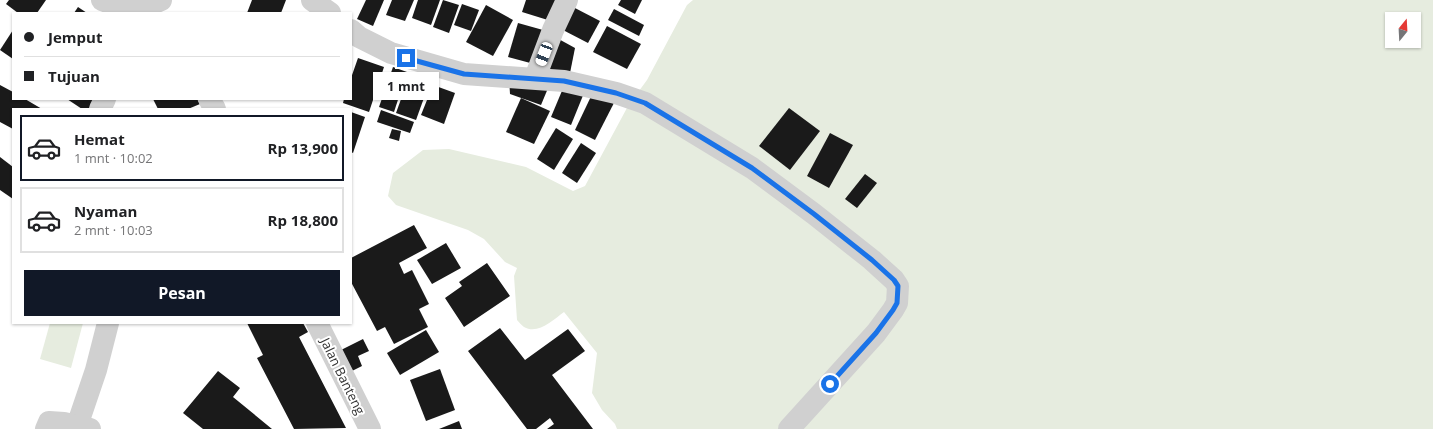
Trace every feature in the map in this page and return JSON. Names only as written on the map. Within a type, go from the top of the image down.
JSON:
[{"type":"street","points":[[102,0],[120,8],[134,9],[149,6],[161,0]]},
{"type":"street","points":[[166,12],[172,0]]},
{"type":"street","points":[[312,0],[329,12]]},
{"type":"street","points":[[535,78],[553,30],[567,0]]},
{"type":"street","points":[[352,31],[359,37],[391,54],[464,74],[564,81],[616,93],[645,103],[752,168],[814,214],[872,260],[894,280],[898,286],[898,295],[897,303],[893,310],[876,333],[789,429]]},
{"type":"street","points":[[46,429],[49,422],[83,427],[108,324]]},
{"type":"street","name":"Jalan Banteng","points":[[318,324],[370,429]]},
{"type":"shaded area","points":[[693,0],[1433,0],[1433,429],[617,429],[615,424],[602,410],[592,393],[597,353],[564,312],[540,328],[529,329],[524,327],[517,320],[514,276],[517,268],[505,262],[484,239],[468,230],[396,205],[388,196],[393,173],[423,150],[449,149],[526,167],[573,191],[585,186],[628,106],[647,80],[687,5]]},
{"type":"shaded area","points":[[50,324],[83,324],[71,368],[40,359]]},
{"type":"building","points":[[9,0],[46,0],[38,12],[17,12],[6,4]]},
{"type":"building","points":[[252,0],[286,0],[281,12],[247,12]]},
{"type":"building","points":[[366,0],[384,0],[373,26],[357,19]]},
{"type":"building","points":[[392,0],[414,0],[405,21],[386,15]]},
{"type":"building","points":[[418,0],[440,0],[431,25],[412,18]]},
{"type":"building","points":[[443,0],[459,5],[449,33],[433,27]]},
{"type":"building","points":[[526,0],[561,0],[551,21],[522,12]]},
{"type":"building","points":[[621,0],[642,0],[635,14],[618,5]]},
{"type":"building","points":[[462,4],[479,10],[471,31],[454,25]]},
{"type":"building","points":[[486,5],[513,20],[493,56],[466,42]]},
{"type":"building","points":[[78,7],[86,12],[75,12]]},
{"type":"building","points":[[573,7],[600,21],[588,43],[561,29]]},
{"type":"building","points":[[614,9],[644,25],[639,36],[608,20]]},
{"type":"building","points":[[518,23],[543,30],[534,64],[508,57]]},
{"type":"building","points":[[607,26],[641,44],[627,69],[593,52]]},
{"type":"building","points":[[12,32],[12,58],[0,50]]},
{"type":"building","points":[[555,37],[575,48],[570,73],[544,70]]},
{"type":"building","points":[[358,58],[384,67],[369,112],[343,103],[344,100],[352,100],[352,75]]},
{"type":"building","points":[[393,67],[407,72],[394,112],[379,107]]},
{"type":"building","points":[[409,77],[429,84],[416,120],[396,113]]},
{"type":"building","points":[[509,78],[551,81],[541,105],[510,94]]},
{"type":"building","points":[[0,85],[12,91],[12,100],[27,100],[40,108],[12,108],[12,128],[0,122]]},
{"type":"building","points":[[433,85],[455,93],[444,124],[421,115]]},
{"type":"building","points":[[564,86],[584,93],[571,125],[551,117]]},
{"type":"building","points":[[595,88],[616,99],[595,140],[575,130]]},
{"type":"building","points":[[521,98],[550,111],[534,144],[506,132]]},
{"type":"building","points":[[68,100],[95,100],[90,108],[80,108]]},
{"type":"building","points":[[154,100],[198,100],[200,104],[190,108],[158,108]]},
{"type":"building","points":[[789,108],[820,131],[790,170],[759,146]]},
{"type":"building","points":[[381,110],[414,122],[410,133],[377,122]]},
{"type":"building","points":[[352,112],[365,117],[352,152]]},
{"type":"building","points":[[556,128],[573,139],[554,170],[537,159]]},
{"type":"building","points":[[392,129],[401,131],[399,141],[389,138]]},
{"type":"building","points":[[830,133],[853,145],[829,188],[807,176]]},
{"type":"building","points":[[581,143],[596,153],[577,183],[562,173]]},
{"type":"building","points":[[0,157],[12,166],[12,198],[0,190]]},
{"type":"building","points":[[865,174],[877,183],[857,208],[845,199]]},
{"type":"building","points":[[414,225],[427,248],[399,263],[404,274],[412,270],[429,304],[419,309],[428,327],[394,344],[385,327],[377,331],[352,284],[352,257]]},
{"type":"building","points":[[446,243],[461,268],[432,284],[417,260]]},
{"type":"building","points":[[487,263],[510,296],[464,327],[445,298],[462,286],[459,282]]},
{"type":"building","points":[[248,324],[304,324],[308,332],[299,337],[346,428],[294,429],[257,358],[263,355]]},
{"type":"building","points":[[500,328],[525,360],[568,329],[585,351],[552,375],[593,429],[547,429],[554,424],[550,418],[536,429],[527,429],[468,351]]},
{"type":"building","points":[[426,330],[439,352],[400,375],[387,353]]},
{"type":"building","points":[[363,339],[369,351],[358,356],[362,366],[352,371],[341,350]]},
{"type":"building","points":[[440,369],[455,410],[426,421],[410,380]]},
{"type":"building","points":[[218,371],[240,388],[233,397],[272,429],[203,429],[183,413]]},
{"type":"building","points":[[459,421],[462,429],[439,429]]},
{"type":"route","points":[[406,58],[464,74],[564,81],[616,93],[645,103],[752,168],[814,214],[872,260],[894,280],[898,286],[897,303],[893,310],[876,333],[830,384]]}]
